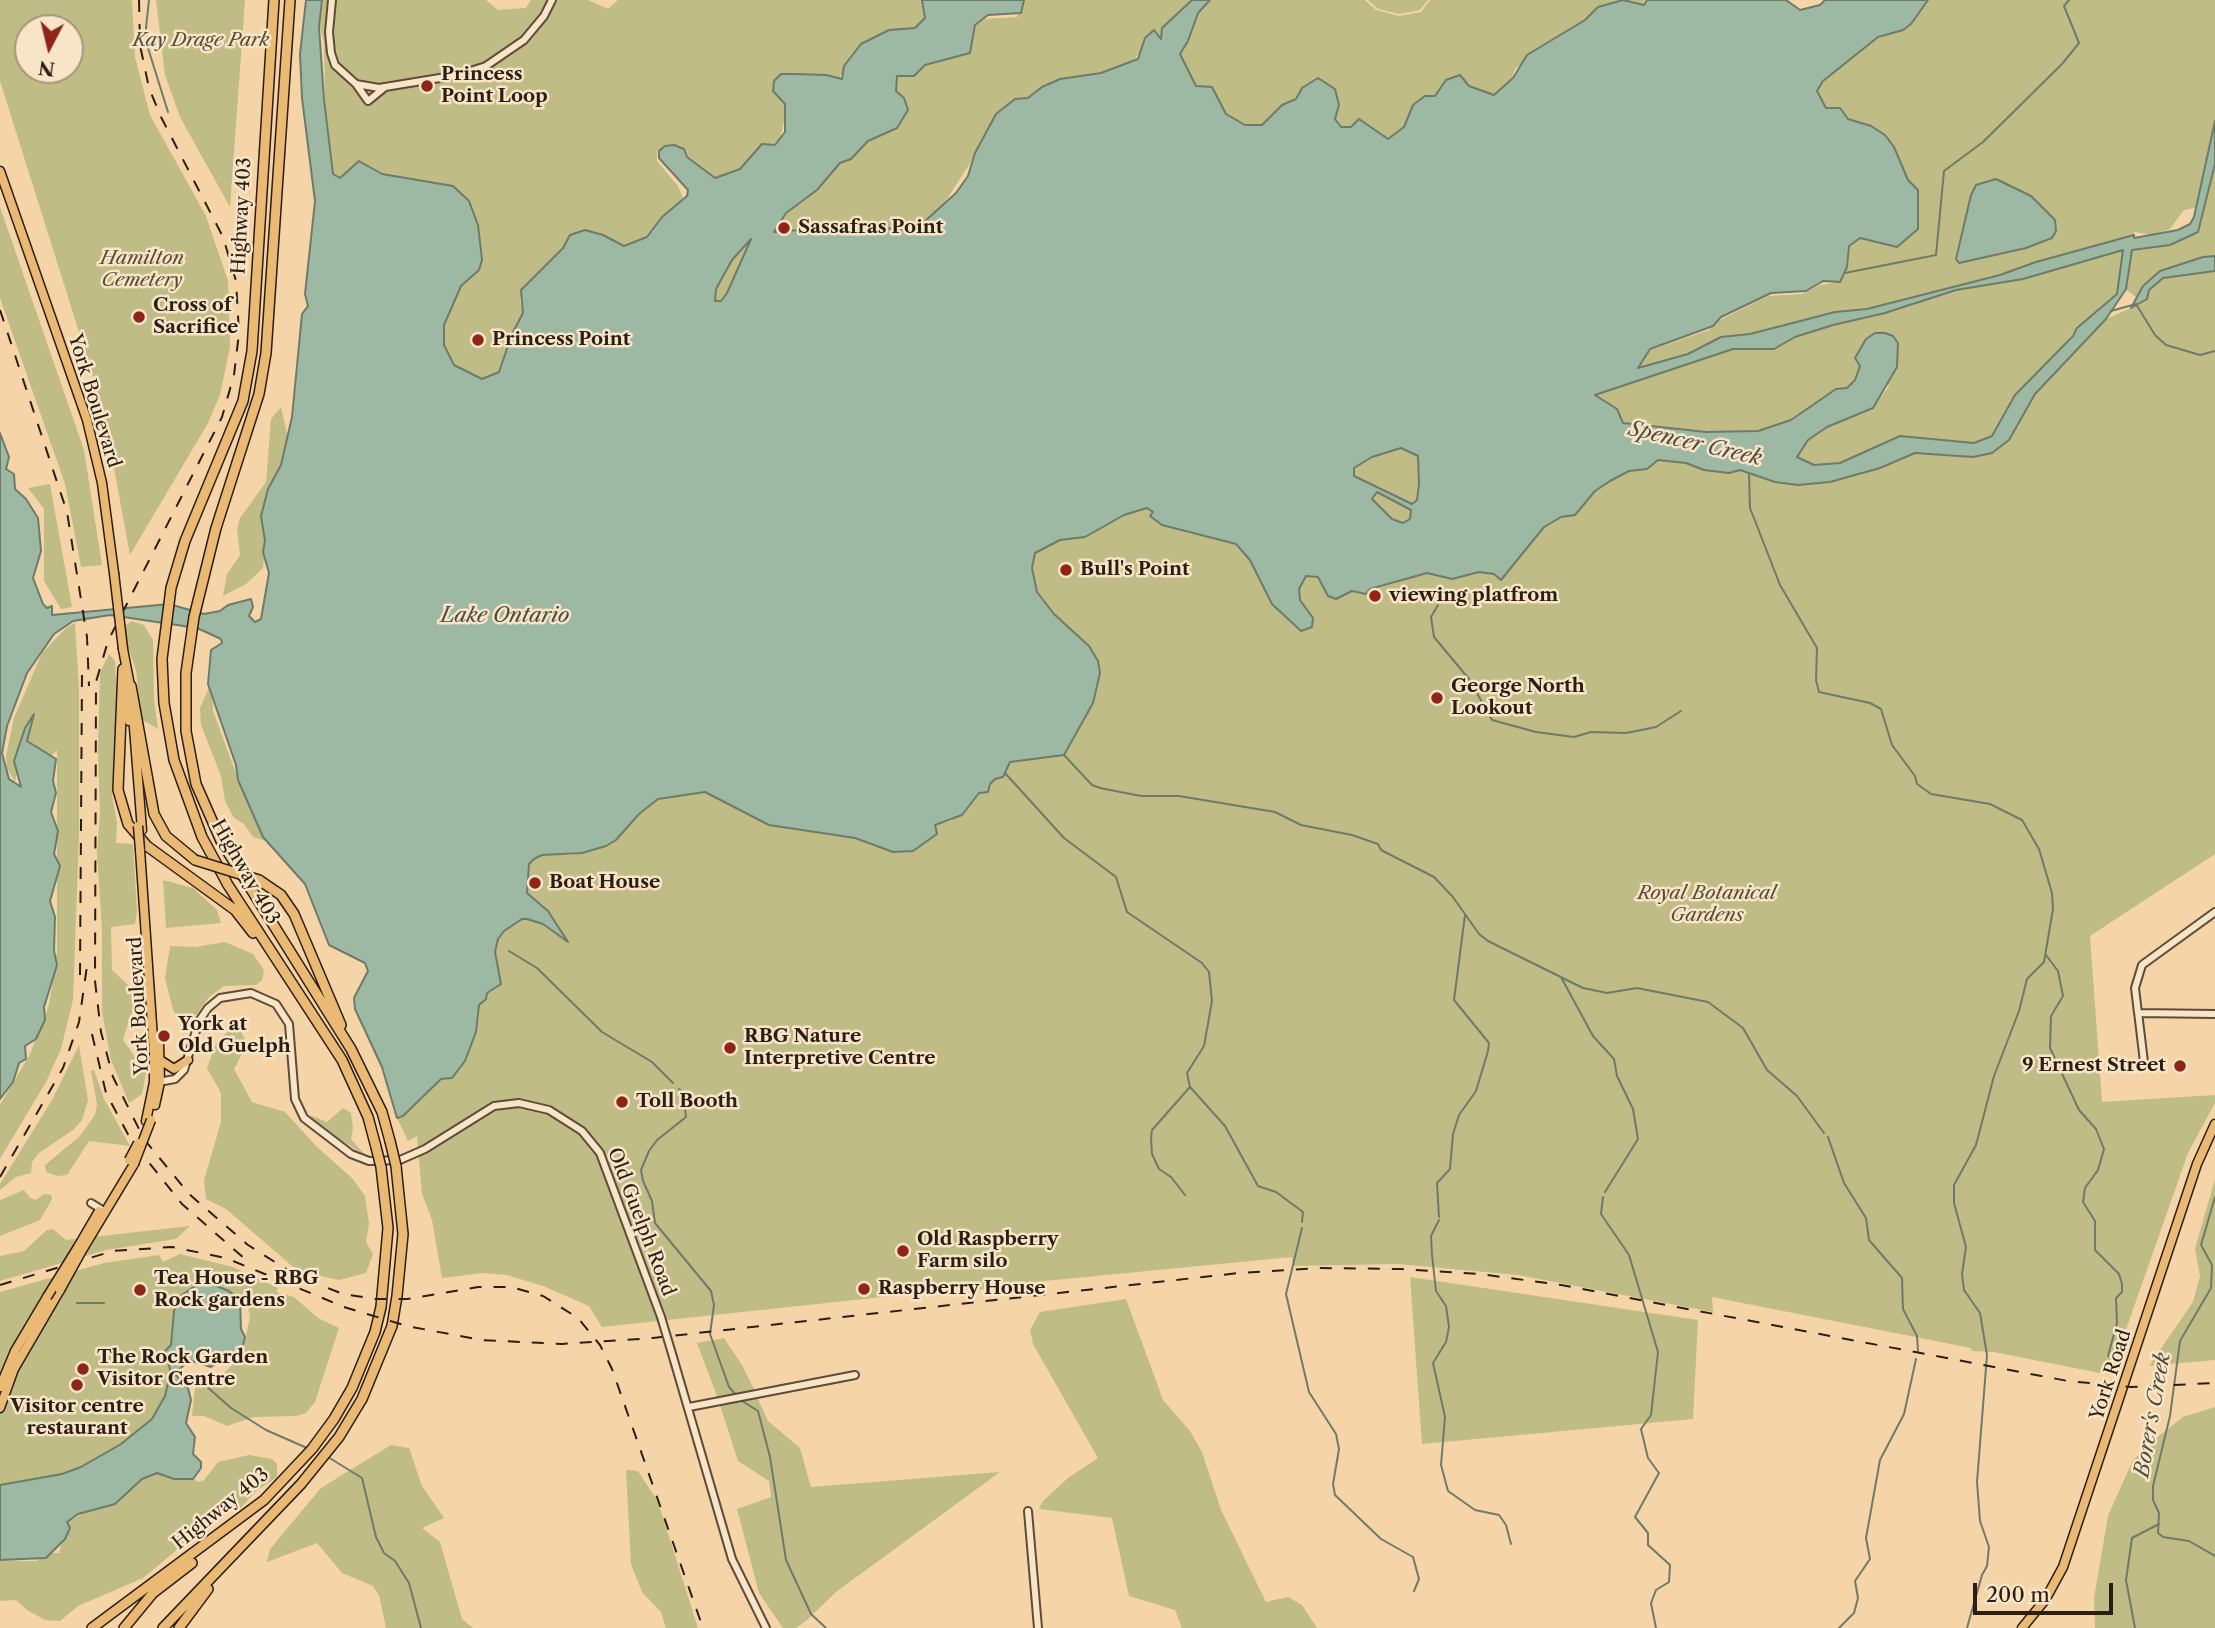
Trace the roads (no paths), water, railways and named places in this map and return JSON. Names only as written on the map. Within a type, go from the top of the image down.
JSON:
[{"type":"highway","name":"Highway 403","points":[[92,1628],[251,1511],[290,1474],[334,1419],[352,1388],[375,1332],[387,1268],[388,1228],[381,1167],[357,1090],[229,885],[192,814],[168,730],[162,683],[163,641],[171,588],[185,541],[243,401],[252,351],[274,0]]},
{"type":"highway","name":"Highway 403","points":[[163,1628],[297,1489],[349,1423],[371,1379],[392,1326],[403,1234],[396,1166],[382,1112],[351,1049],[241,876],[205,808],[196,783],[186,731],[189,644],[199,593],[259,394],[266,353],[290,0]]},
{"type":"highway","points":[[123,669],[118,790],[128,824],[147,846],[235,910],[304,1004]]},
{"type":"highway","points":[[131,686],[154,814],[166,836],[195,860],[259,880],[281,895],[294,914],[351,1049]]},
{"type":"highway","points":[[179,1628],[202,1595],[297,1489]]},
{"type":"highway","points":[[124,1628],[153,1593],[234,1529],[251,1511]]},
{"type":"main road","name":"York Boulevard","points":[[0,171],[87,420],[102,483],[123,649],[131,686],[160,1060],[149,1120],[131,1162],[15,1351],[0,1387]]},
{"type":"main road","name":"York Boulevard","points":[[123,649],[140,828]]},
{"type":"main road","name":"York Boulevard","points":[[142,852],[157,1082]]},
{"type":"main road","points":[[160,1060],[173,1069],[183,1066],[188,1060]]},
{"type":"main road","name":"York Road","points":[[2022,1628],[2045,1600],[2063,1567],[2197,1164],[2215,1124]]},
{"type":"main road","name":"York Boulevard","points":[[0,1408],[14,1369],[60,1290],[80,1249]]},
{"type":"street","points":[[332,0],[331,53],[335,65],[356,83],[368,101],[386,87]]},
{"type":"street","points":[[356,83],[386,87],[467,73],[496,61],[530,34],[552,0]]},
{"type":"street","points":[[2215,912],[2141,965],[2136,980],[2138,1013],[2215,1014]]},
{"type":"street","name":"Old Guelph Road","points":[[188,1060],[200,1021],[208,1008],[220,998],[251,993],[276,1004],[289,1024],[295,1099],[304,1118],[351,1154],[369,1161],[400,1160],[425,1149],[483,1111],[507,1104],[537,1106],[562,1116],[582,1130],[600,1153],[661,1317],[732,1559],[766,1628]]},
{"type":"street","points":[[2137,999],[2144,1062]]},
{"type":"street","points":[[157,1082],[180,1075],[188,1060]]},
{"type":"street","points":[[91,1203],[103,1211]]},
{"type":"street","points":[[689,1408],[855,1376]]},
{"type":"street","points":[[1028,1511],[1038,1628]]},
{"type":"water","name":"Lake Ontario","points":[[306,0],[322,0],[319,27],[333,174],[340,178],[359,161],[382,174],[453,186],[469,201],[478,225],[482,260],[479,270],[461,286],[444,325],[444,345],[454,365],[482,379],[499,372],[512,334],[523,313],[521,290],[563,248],[570,235],[585,230],[603,235],[624,246],[647,237],[662,217],[687,196],[688,190],[659,158],[659,151],[665,146],[674,145],[684,149],[687,157],[715,178],[740,169],[762,144],[775,145],[785,132],[785,104],[773,91],[774,81],[781,74],[826,75],[842,79],[844,66],[861,44],[889,30],[915,28],[925,18],[922,0],[1024,0],[1021,13],[988,15],[975,25],[970,53],[925,65],[914,76],[897,76],[896,91],[904,98],[908,110],[897,128],[868,141],[851,159],[840,163],[817,190],[786,213],[774,232],[863,225],[908,231],[924,222],[956,193],[968,176],[975,153],[996,114],[1015,99],[1028,98],[1042,87],[1060,79],[1101,73],[1138,59],[1145,38],[1154,30],[1161,39],[1162,28],[1192,0],[1210,0],[1198,13],[1180,54],[1196,86],[1212,87],[1226,114],[1245,125],[1262,125],[1282,105],[1296,99],[1302,88],[1318,78],[1335,89],[1339,105],[1335,119],[1341,127],[1351,127],[1359,119],[1388,139],[1404,127],[1413,105],[1425,96],[1435,96],[1446,80],[1460,75],[1469,86],[1494,95],[1513,78],[1527,55],[1585,20],[1598,7],[1623,0],[1644,5],[1647,0],[1786,0],[1800,10],[1820,5],[1825,0],[1928,0],[1911,24],[1903,30],[1878,37],[1823,81],[1817,91],[1826,108],[1840,108],[1848,119],[1871,126],[1885,135],[1894,147],[1908,180],[1918,190],[1918,229],[1897,247],[1860,238],[1849,246],[1847,267],[1840,282],[1823,281],[1806,291],[1771,293],[1721,317],[1713,326],[1650,349],[1638,368],[1688,354],[1721,337],[1750,334],[1835,312],[1867,309],[2000,275],[2036,262],[2134,235],[2134,238],[2178,230],[2190,224],[2194,217],[2215,121],[2215,164],[2198,232],[2170,245],[2132,250],[2126,289],[2106,319],[2035,394],[2009,440],[1992,453],[1973,457],[1915,453],[1880,468],[1830,482],[1798,485],[1775,482],[1740,470],[1729,473],[1704,470],[1686,463],[1658,460],[1647,469],[1629,471],[1610,481],[1595,491],[1575,515],[1561,517],[1544,527],[1501,580],[1494,574],[1479,572],[1452,579],[1427,573],[1370,589],[1366,594],[1352,591],[1336,599],[1328,596],[1318,577],[1306,576],[1299,589],[1300,600],[1313,618],[1312,627],[1301,631],[1272,604],[1250,560],[1236,544],[1162,525],[1150,516],[1153,512],[1147,508],[1124,515],[1085,537],[1060,540],[1035,553],[1032,568],[1037,592],[1054,614],[1089,646],[1098,661],[1100,673],[1093,703],[1064,755],[1010,762],[1003,777],[990,784],[988,792],[979,793],[962,815],[935,825],[937,834],[913,851],[893,852],[855,838],[769,825],[705,792],[658,799],[639,814],[616,840],[606,846],[582,853],[542,855],[534,859],[529,864],[527,893],[548,911],[568,942],[543,924],[527,919],[522,919],[504,931],[498,939],[495,952],[501,984],[487,993],[486,999],[479,1005],[476,1032],[465,1061],[452,1078],[441,1079],[403,1116],[397,1118],[382,1067],[355,1009],[354,998],[368,971],[365,963],[329,945],[305,884],[263,837],[238,780],[236,765],[208,684],[211,650],[222,643],[221,639],[197,628],[110,615],[73,621],[54,634],[27,673],[7,726],[2,753],[9,779],[21,787],[14,761],[25,728],[34,714],[27,741],[56,759],[53,781],[56,793],[51,812],[58,831],[54,854],[60,866],[50,901],[55,917],[54,951],[57,965],[44,1007],[45,1020],[36,1039],[25,1046],[26,1059],[19,1063],[13,1082],[0,1099],[0,433],[9,457],[6,469],[14,474],[15,489],[26,499],[38,518],[41,551],[33,578],[43,604],[47,608],[52,606],[52,615],[169,604],[204,614],[251,599],[253,607],[249,616],[255,622],[261,619],[269,573],[263,552],[265,541],[261,516],[268,489],[281,465],[292,417],[302,314],[308,306],[305,294],[315,201],[302,98],[300,54]],"holes":[[[751,239],[727,293],[721,301],[715,301],[716,289],[732,260]],[[2123,250],[2117,294],[2077,328],[2073,336],[2015,395],[1992,436],[1974,443],[1900,436],[1840,463],[1814,465],[1797,457],[1808,440],[1827,427],[1873,408],[1897,367],[1898,343],[1893,336],[1885,333],[1875,333],[1866,339],[1855,358],[1860,366],[1855,380],[1847,388],[1836,389],[1791,420],[1758,431],[1706,432],[1623,423],[1617,409],[1595,395],[1733,349],[1774,349],[1795,337],[1885,313],[1956,290],[2023,279]],[[1401,448],[1418,456],[1417,500],[1412,504],[1354,476],[1354,468],[1372,457]],[[1377,492],[1411,510],[1410,519],[1403,523],[1392,519],[1372,499]]]},
{"type":"water","points":[[1996,179],[2031,196],[2055,220],[2056,231],[2052,238],[2026,248],[1959,263],[1956,259],[1971,195],[1976,185]]},
{"type":"water","points":[[2215,256],[2215,271],[2163,278],[2149,290],[2147,299],[2131,308],[2143,286],[2160,271],[2203,257]]},
{"type":"water","points":[[209,1283],[229,1291],[240,1300],[241,1329],[245,1337],[240,1357],[232,1354],[211,1367],[189,1360],[175,1374],[188,1388],[191,1400],[186,1423],[195,1437],[193,1454],[201,1462],[201,1468],[193,1479],[174,1479],[157,1473],[142,1479],[115,1504],[78,1514],[67,1522],[70,1528],[65,1539],[46,1558],[0,1560],[0,1485],[62,1474],[81,1467],[121,1444],[152,1419],[165,1396],[169,1379],[170,1369],[165,1351],[171,1345],[174,1311],[179,1297],[198,1284]]},
{"type":"waterway","points":[[149,0],[146,28],[148,48],[168,112]]},
{"type":"waterway","points":[[1845,273],[1936,255],[1944,171],[1983,142],[2062,64],[2079,43],[2064,6],[2069,0]]},
{"type":"waterway","name":"Borer's Creek","points":[[2111,311],[2136,304],[2155,335],[2166,345],[2200,355],[2215,351]]},
{"type":"waterway","name":"Spencer Creek","points":[[1749,474],[1750,508],[1780,585],[1817,648],[1816,680],[1819,692],[1870,703],[1881,709],[1892,745],[1915,776],[1917,784],[1931,794],[1990,804],[2022,820],[2039,849],[2052,893],[2053,909],[2044,962],[2027,979],[2019,1011],[1994,1076],[1976,1145],[1954,1185],[1954,1203],[1966,1247],[1962,1274],[1964,1290],[1980,1313],[1987,1355],[1977,1482],[1980,1521],[1989,1547],[1987,1566],[1967,1628]]},
{"type":"waterway","points":[[1438,605],[1431,617],[1434,637],[1469,679],[1492,720],[1536,732],[1574,737],[1591,732],[1626,733],[1656,727],[1681,711]]},
{"type":"waterway","points":[[1064,755],[1092,785],[1100,788],[1141,796],[1179,796],[1275,812],[1301,825],[1352,835],[1378,844],[1381,850],[1434,877],[1453,897],[1479,934],[1488,941],[1583,988],[1607,993],[1637,988],[1708,1002],[1743,1028],[1767,1070],[1797,1096],[1824,1133]]},
{"type":"waterway","points":[[1005,773],[1064,838],[1116,877],[1127,912],[1202,963],[1209,972],[1212,1001],[1204,1046],[1187,1073],[1190,1087],[1225,1126],[1258,1186],[1276,1192],[1303,1212],[1302,1222]]},
{"type":"waterway","points":[[1439,1217],[1437,1183],[1450,1169],[1453,1134],[1459,1115],[1476,1091],[1489,1043],[1454,1000],[1465,915]]},
{"type":"waterway","points":[[509,951],[537,968],[602,1032],[652,1062],[673,1083]]},
{"type":"waterway","points":[[2046,955],[2058,971],[2063,996],[2051,1016],[2050,1048],[2079,1110],[2096,1129],[2104,1149],[2098,1170],[2085,1188],[2083,1202],[2095,1221],[2095,1250],[2119,1274],[2122,1284],[2122,1292],[2116,1298],[2117,1323],[2108,1356]]},
{"type":"waterway","points":[[1562,979],[1593,1036],[1614,1059],[1617,1076],[1633,1109],[1638,1139],[1605,1192]]},
{"type":"waterway","points":[[1185,1195],[1171,1177],[1159,1169],[1152,1154],[1151,1138],[1152,1130],[1190,1087]]},
{"type":"waterway","points":[[679,1089],[683,1093],[686,1117],[657,1140],[649,1151],[641,1170],[643,1181],[652,1201],[655,1223],[711,1291],[714,1305],[710,1334],[729,1387],[736,1395]]},
{"type":"waterway","points":[[1828,1137],[1844,1183],[1866,1218],[1869,1240],[1902,1278],[1903,1309],[1917,1336],[1918,1351]]},
{"type":"waterway","points":[[1603,1197],[1601,1214],[1629,1255],[1658,1352],[1651,1415],[1641,1429],[1648,1458],[1659,1473],[1635,1517],[1648,1533],[1648,1545],[1670,1565],[1669,1582],[1656,1590],[1651,1603],[1656,1628]]},
{"type":"waterway","name":"Borer's Creek","points":[[2215,1197],[2201,1245],[2212,1265],[2211,1288],[2180,1341],[2170,1416],[2153,1486],[2153,1500],[2159,1513],[2158,1533],[2163,1537],[2189,1541],[2215,1556]]},
{"type":"waterway","points":[[1439,1220],[1431,1236],[1432,1255],[1436,1291],[1446,1306],[1449,1327],[1446,1342],[1433,1363],[1445,1417],[1441,1465],[1448,1491],[1475,1510],[1499,1515],[1506,1525],[1511,1544]]},
{"type":"waterway","points":[[1302,1228],[1286,1294],[1309,1392],[1336,1434],[1339,1449],[1333,1484],[1335,1495],[1381,1539],[1413,1557],[1419,1579],[1414,1591]]},
{"type":"waterway","points":[[77,1303],[104,1303]]},
{"type":"waterway","points":[[1839,1628],[1854,1613],[1858,1598],[1855,1581],[1870,1559],[1866,1538],[1880,1460],[1904,1414],[1916,1359]]},
{"type":"waterway","points":[[205,1385],[231,1408],[266,1430],[307,1448]]},
{"type":"waterway","points":[[739,1399],[758,1411],[770,1457],[786,1560],[811,1614],[826,1628]]},
{"type":"waterway","points":[[328,1457],[362,1478],[376,1537],[384,1553],[395,1561],[409,1583],[421,1628]]},
{"type":"waterway","points":[[2135,1628],[2126,1580],[2132,1538],[2159,1524]]},
{"type":"railway","points":[[139,0],[140,45],[149,88],[161,117],[223,237],[236,281],[239,333],[234,375],[222,417],[108,641],[96,682],[95,981],[101,1032],[113,1077],[144,1139],[189,1194],[248,1245],[297,1276],[343,1294],[377,1299],[407,1299],[478,1287],[511,1287],[543,1296],[578,1318],[600,1345],[612,1369],[703,1628]]},
{"type":"railway","points":[[0,310],[67,512],[87,637],[89,686]]},
{"type":"railway","points":[[80,975],[82,674]]},
{"type":"railway","points":[[0,1177],[63,1068],[79,1022],[87,966]]},
{"type":"railway","points":[[92,1034],[106,1093],[131,1140],[182,1204],[245,1259]]},
{"type":"railway","points":[[0,1285],[113,1251],[172,1247],[226,1258],[344,1307],[407,1326],[481,1340],[562,1344],[653,1338],[1239,1273],[1321,1268],[1401,1269],[1480,1274],[1561,1285],[2068,1381],[2131,1387],[2215,1383]]},
{"type":"place","name":"Princess Point Loop","points":[[427,86]]},
{"type":"place","name":"Sassafras Point","points":[[784,228]]},
{"type":"place","name":"Cross of Sacrifice","points":[[139,317]]},
{"type":"place","name":"Princess Point","points":[[478,340]]},
{"type":"place","name":"Bull's Point","points":[[1066,570]]},
{"type":"place","name":"viewing platfrom","points":[[1375,596]]},
{"type":"place","name":"George North Lookout","points":[[1437,698]]},
{"type":"place","name":"Boat House","points":[[535,883]]},
{"type":"place","name":"York at Old Guelph","points":[[164,1036]]},
{"type":"place","name":"RBG Nature Interpretive Centre","points":[[730,1048]]},
{"type":"place","name":"9 Ernest Street","points":[[2180,1066]]},
{"type":"place","name":"Toll Booth","points":[[622,1102]]},
{"type":"place","name":"Old Raspberry Farm silo","points":[[903,1251]]},
{"type":"place","name":"Raspberry House","points":[[864,1289]]},
{"type":"place","name":"Tea House - RBG Rock gardens","points":[[140,1290]]},
{"type":"place","name":"The Rock Garden Visitor Centre","points":[[83,1369]]},
{"type":"place","name":"Visitor centre restaurant","points":[[77,1385]]},
{"type":"park label","name":"Kay Drage Park","points":[[201,41]]},
{"type":"park label","name":"Hamilton Cemetery","points":[[142,270]]},
{"type":"park label","name":"Royal Botanical Gardens","points":[[1707,905]]}]
